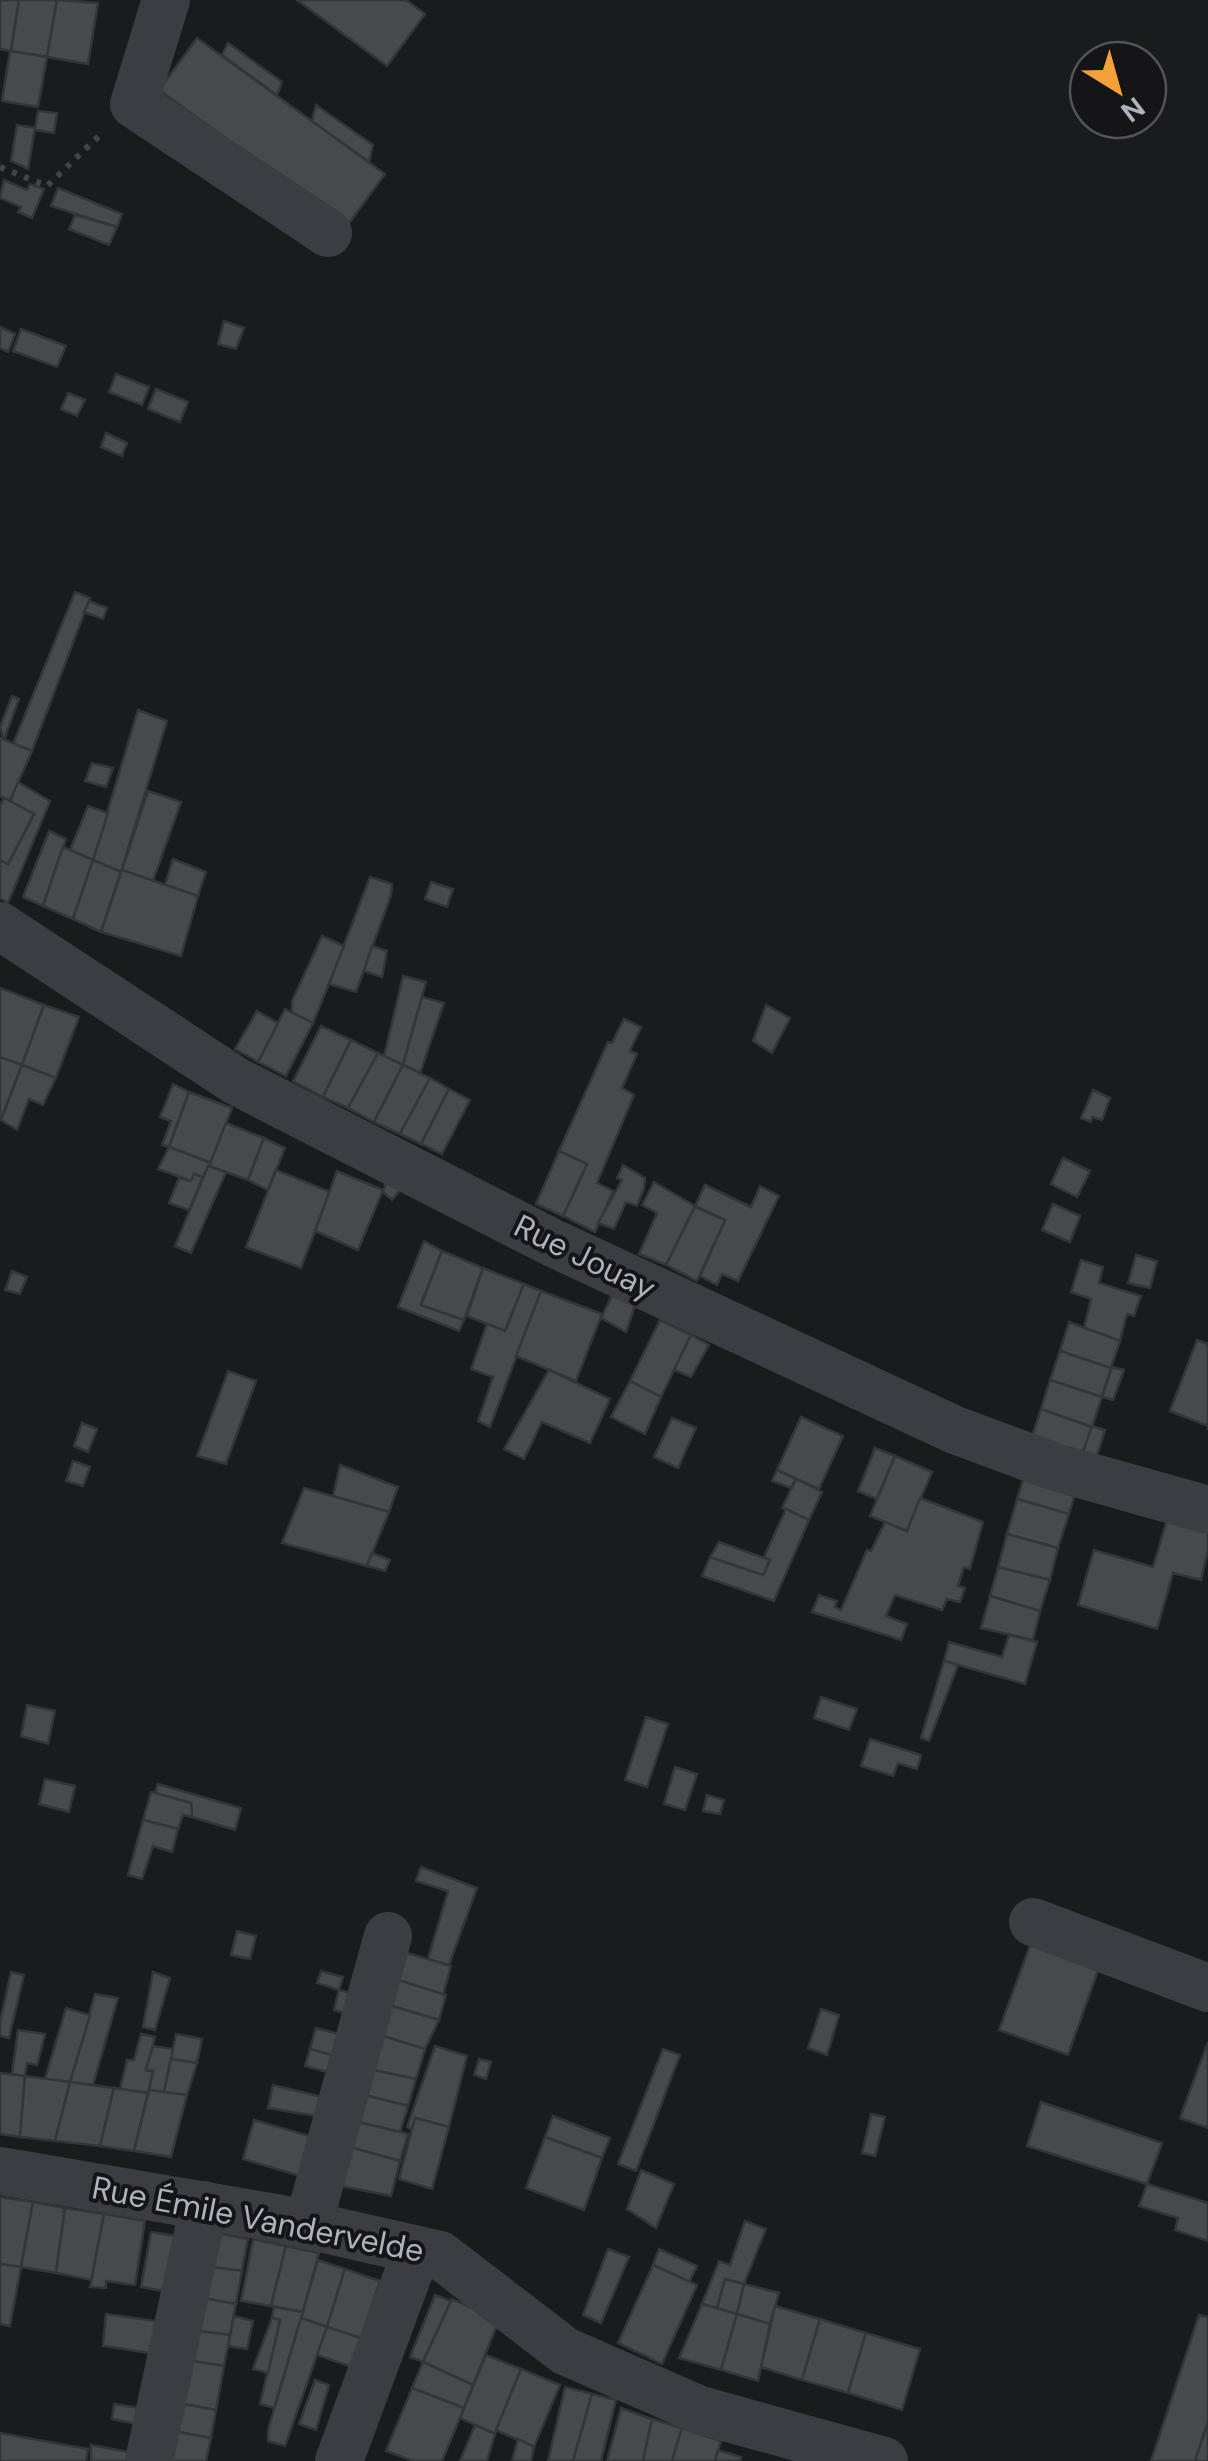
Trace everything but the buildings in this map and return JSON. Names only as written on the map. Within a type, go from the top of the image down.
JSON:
[{"type":"street","points":[[166,0],[134,104],[328,233]]},
{"type":"street","name":"Rue Jouay","points":[[0,926],[236,1081],[553,1243],[955,1430],[1054,1467],[1208,1510]]},
{"type":"street","points":[[1033,1922],[1208,1988]]},
{"type":"street","points":[[308,2225],[388,1936]]},
{"type":"street","name":"Rue Émile Vandervelde","points":[[0,2171],[308,2225],[440,2255],[565,2351],[700,2410],[884,2461]]},
{"type":"street","points":[[149,2461],[204,2206]]},
{"type":"street","points":[[339,2461],[417,2250]]},
{"type":"path","points":[[0,167],[47,186],[134,104]]}]
